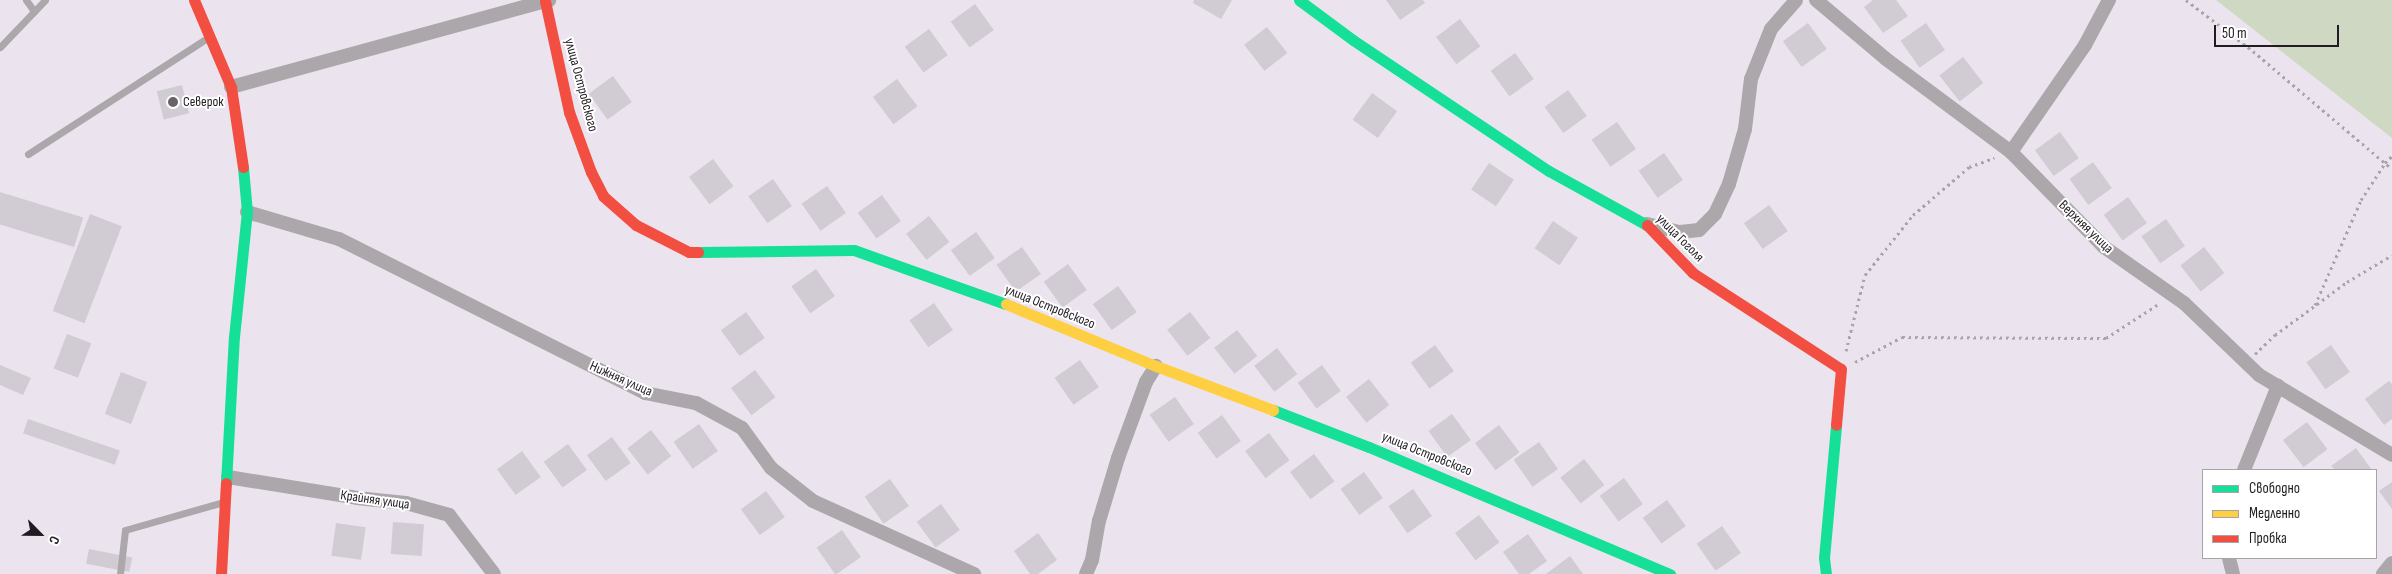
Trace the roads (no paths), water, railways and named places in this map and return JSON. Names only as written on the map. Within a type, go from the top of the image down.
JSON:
[{"type":"street","points":[[194,0],[231,87],[242,152],[247,212],[234,337],[228,477],[220,574]]},
{"type":"street","name":"улица Гоголя","points":[[1299,0],[1353,40],[1549,171],[1646,224],[1693,273],[1841,369],[1824,558],[1826,574]]},
{"type":"street","points":[[1646,224],[1680,232],[1699,230],[1716,214],[1729,184],[1745,129],[1751,79],[1771,29],[1796,0]]},
{"type":"street","name":"Верхняя улица","points":[[1816,0],[1886,59],[2011,152],[2104,247],[2184,303],[2259,375],[2392,455]]},
{"type":"street","points":[[2011,152],[2085,45],[2109,0]]},
{"type":"street","points":[[231,87],[547,1]]},
{"type":"street","name":"улица Островского","points":[[547,1],[569,112],[591,172],[603,196],[636,225],[689,252],[854,250],[1005,304],[1156,366],[1369,447],[1670,574]]},
{"type":"street","name":"Нижняя улица","points":[[247,212],[340,239],[645,393],[696,403],[742,428],[771,468],[812,501],[974,574]]},
{"type":"street","points":[[1086,574],[1092,560],[1100,520],[1118,458],[1146,382],[1156,366]]},
{"type":"street","points":[[2244,469],[2278,386]]},
{"type":"street","name":"Крайняя улица","points":[[228,477],[406,503],[449,515],[494,574]]},
{"type":"street","points":[[2229,559],[2233,574]]},
{"type":"street","points":[[2383,574],[2392,563]]},
{"type":"lane","points":[[26,0],[34,11]]},
{"type":"lane","points":[[0,47],[44,0]]},
{"type":"lane","points":[[28,154],[210,36]]},
{"type":"lane","points":[[120,574],[125,530],[226,502]]},
{"type":"place","name":"Северок","points":[[173,102]]}]
